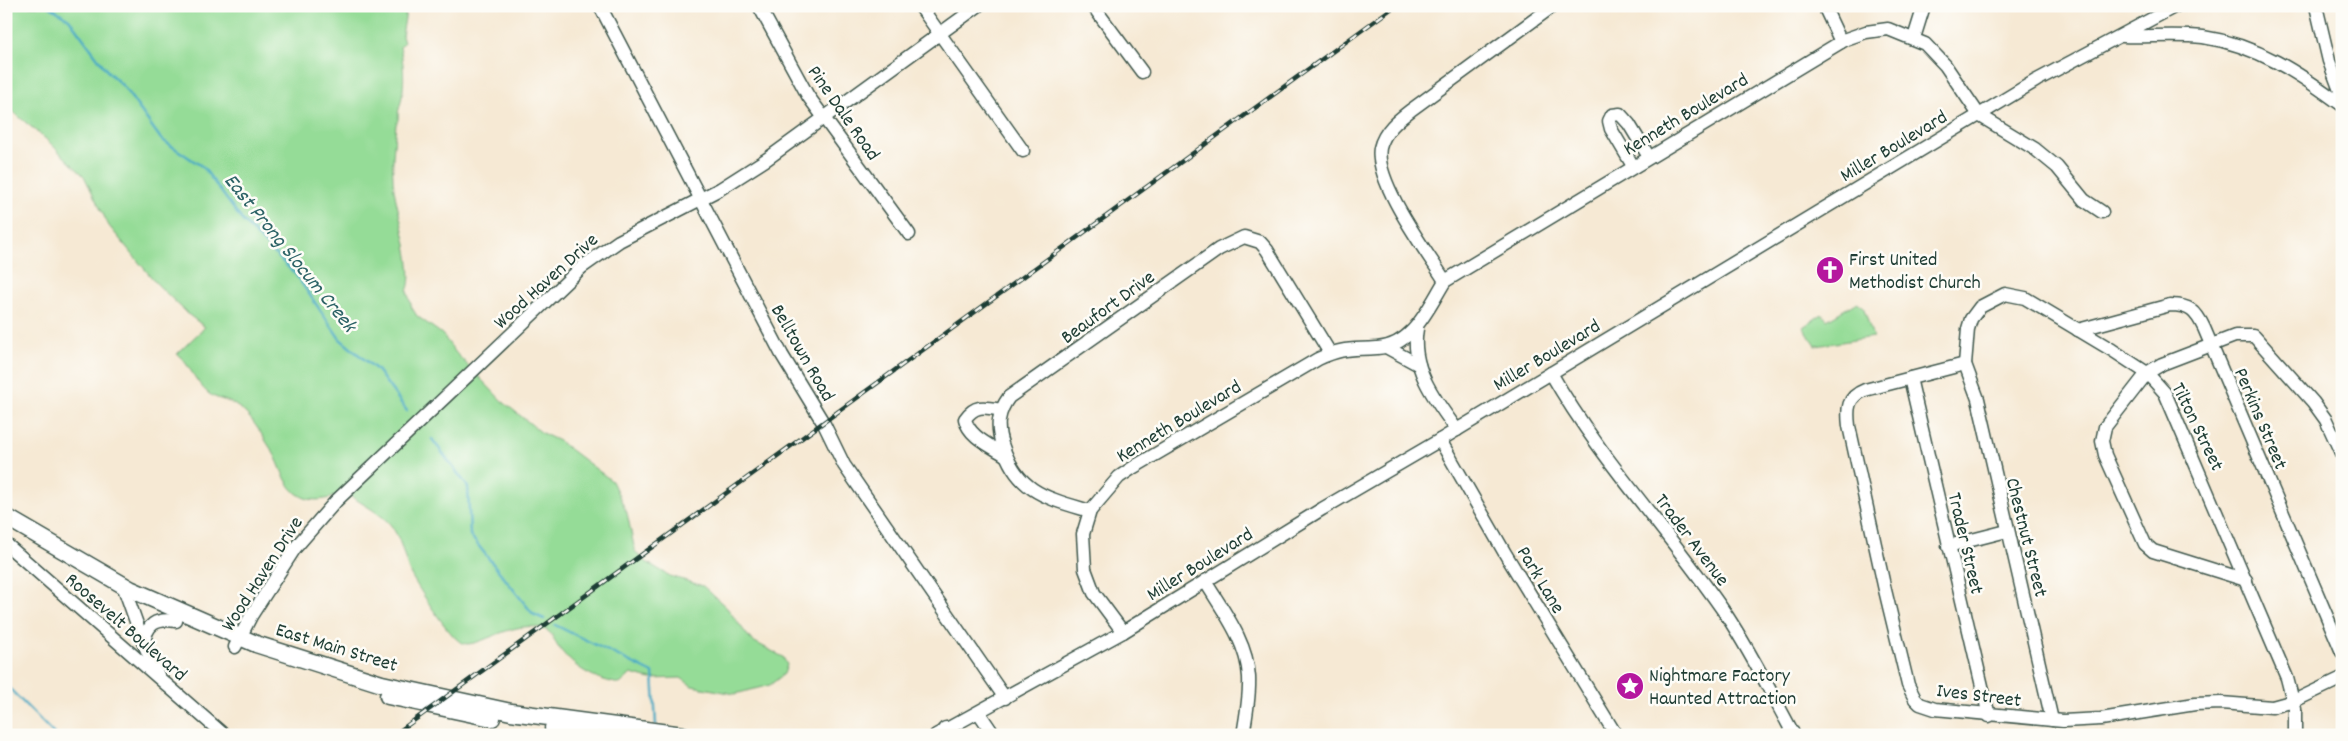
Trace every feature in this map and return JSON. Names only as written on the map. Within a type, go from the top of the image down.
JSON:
[{"type":"main road","name":"East Main Street","points":[[6,516],[176,621],[238,642],[382,684],[511,712],[683,735]]},
{"type":"main road","name":"East Main Street","points":[[6,527],[56,559],[294,668],[379,694],[480,716],[591,735]]},
{"type":"street","name":"Belltown Road","points":[[600,6],[782,355],[824,424],[844,465],[1006,698]]},
{"type":"street","name":"Pine Dale Road","points":[[760,6],[792,69],[824,118],[909,234]]},
{"type":"street","points":[[920,6],[1023,151]]},
{"type":"street","name":"Wood Haven Drive","points":[[238,642],[251,616],[296,548],[347,489],[582,267],[619,241],[700,199],[768,159],[978,6]]},
{"type":"street","points":[[1093,6],[1142,72]]},
{"type":"street","points":[[1445,281],[1384,180],[1379,158],[1381,147],[1392,127],[1410,110],[1553,6]]},
{"type":"street","points":[[1824,6],[1841,42]]},
{"type":"street","points":[[1914,38],[1924,6]]},
{"type":"street","name":"Miller Boulevard","points":[[942,733],[1123,632],[1204,581],[1978,115],[2053,71],[2176,6]]},
{"type":"street","points":[[2316,6],[2329,60],[2342,96]]},
{"type":"street","name":"Kenneth Boulevard","points":[[1457,430],[1426,384],[1419,365],[1414,342],[1417,329],[1445,281],[1634,166],[1841,42],[1856,35],[1888,29],[1925,44],[1940,58],[1978,115]]},
{"type":"street","points":[[2120,36],[2204,37],[2249,48],[2291,69],[2342,105]]},
{"type":"street","points":[[1634,166],[1611,129],[1609,121],[1612,116],[1620,114],[1626,119],[1649,157]]},
{"type":"street","points":[[1978,115],[2042,155],[2057,167],[2084,200],[2102,212]]},
{"type":"street","name":"Beaufort Drive","points":[[1001,410],[1010,397],[1219,250],[1244,237],[1260,242],[1267,250],[1330,353]]},
{"type":"street","name":"Tilton Street","points":[[1965,364],[1968,329],[1974,313],[1984,304],[2005,294],[2025,298],[2078,330],[2147,373],[2165,393],[2287,678],[2294,701],[2295,735]]},
{"type":"street","name":"Perkins Street","points":[[2078,330],[2164,307],[2182,305],[2193,310],[2198,315],[2342,652]]},
{"type":"street","name":"Kenneth Boulevard","points":[[1123,632],[1094,592],[1085,569],[1083,534],[1090,511],[1119,477],[1298,369],[1330,353],[1344,348],[1386,347],[1417,329]]},
{"type":"street","points":[[2246,580],[2153,552],[2145,544],[2105,455],[2102,441],[2105,427],[2147,373],[2174,359],[2235,336],[2254,336],[2260,340],[2326,420],[2342,455]]},
{"type":"street","points":[[1386,347],[1419,365]]},
{"type":"street","name":"Ives Street","points":[[1965,364],[1859,392],[1851,399],[1848,408],[1849,426],[1908,685],[1915,699],[1920,704],[1936,709],[1989,716],[2052,720],[2101,719],[2195,704],[2220,703],[2272,707],[2294,701],[2342,678]]},
{"type":"street","name":"Chestnut Street","points":[[1965,364],[1978,399],[2052,720]]},
{"type":"street","name":"Trader Avenue","points":[[1550,373],[1584,428],[1726,615],[1758,667],[1794,735]]},
{"type":"street","name":"Trader Street","points":[[1910,378],[1989,716]]},
{"type":"street","points":[[1005,455],[972,434],[967,428],[965,419],[971,410],[977,407],[1001,410],[999,431],[1005,455],[1015,473],[1029,487],[1053,500],[1090,511]]},
{"type":"street","name":"Park Lane","points":[[1440,440],[1506,556],[1616,735]]},
{"type":"street","points":[[1948,546],[2007,531]]},
{"type":"street","name":"Roosevelt Boulevard","points":[[6,544],[224,735]]},
{"type":"street","points":[[1204,581],[1234,629],[1245,656],[1248,673],[1248,695],[1243,735]]},
{"type":"street","points":[[125,591],[144,644],[160,680]]},
{"type":"street","points":[[144,644],[145,632],[150,626],[166,620],[176,621]]},
{"type":"street","points":[[979,713],[994,735]]},
{"type":"green space","points":[[6,6],[407,6],[402,36],[404,43],[400,47],[403,63],[403,87],[396,124],[393,173],[394,189],[410,271],[407,291],[412,308],[417,316],[442,334],[456,353],[502,401],[542,433],[559,441],[612,481],[627,513],[635,551],[643,560],[670,576],[703,586],[727,608],[751,640],[783,657],[787,665],[784,674],[770,685],[735,694],[692,686],[681,678],[650,679],[631,674],[620,684],[593,676],[578,667],[557,646],[551,634],[546,630],[522,627],[469,644],[462,643],[456,639],[434,611],[410,573],[399,540],[391,525],[346,493],[315,500],[298,494],[288,483],[275,455],[251,419],[235,405],[208,393],[177,354],[205,327],[189,315],[157,284],[109,226],[84,176],[47,140],[6,106]]},
{"type":"green space","points":[[1857,302],[1863,306],[1873,337],[1816,346],[1803,327],[1822,314],[1827,320]]},
{"type":"waterway","name":"East Prong Slocum Creek","points":[[49,6],[69,19],[108,72],[123,86],[161,139],[203,167],[242,220],[296,275],[340,339],[377,370],[407,411]]},
{"type":"waterway","name":"East Prong Slocum Creek","points":[[432,439],[468,487],[470,535],[533,614],[544,619]]},
{"type":"waterway","name":"East Prong Slocum Creek","points":[[555,625],[653,673],[656,725]]},
{"type":"waterway","points":[[6,685],[55,735]]},
{"type":"railway","points":[[394,735],[1395,6]]},
{"type":"place","name":"First United Methodist Church","points":[[1830,270]]},
{"type":"place","name":"Nightmare Factory Haunted Attraction","points":[[1630,686]]}]
